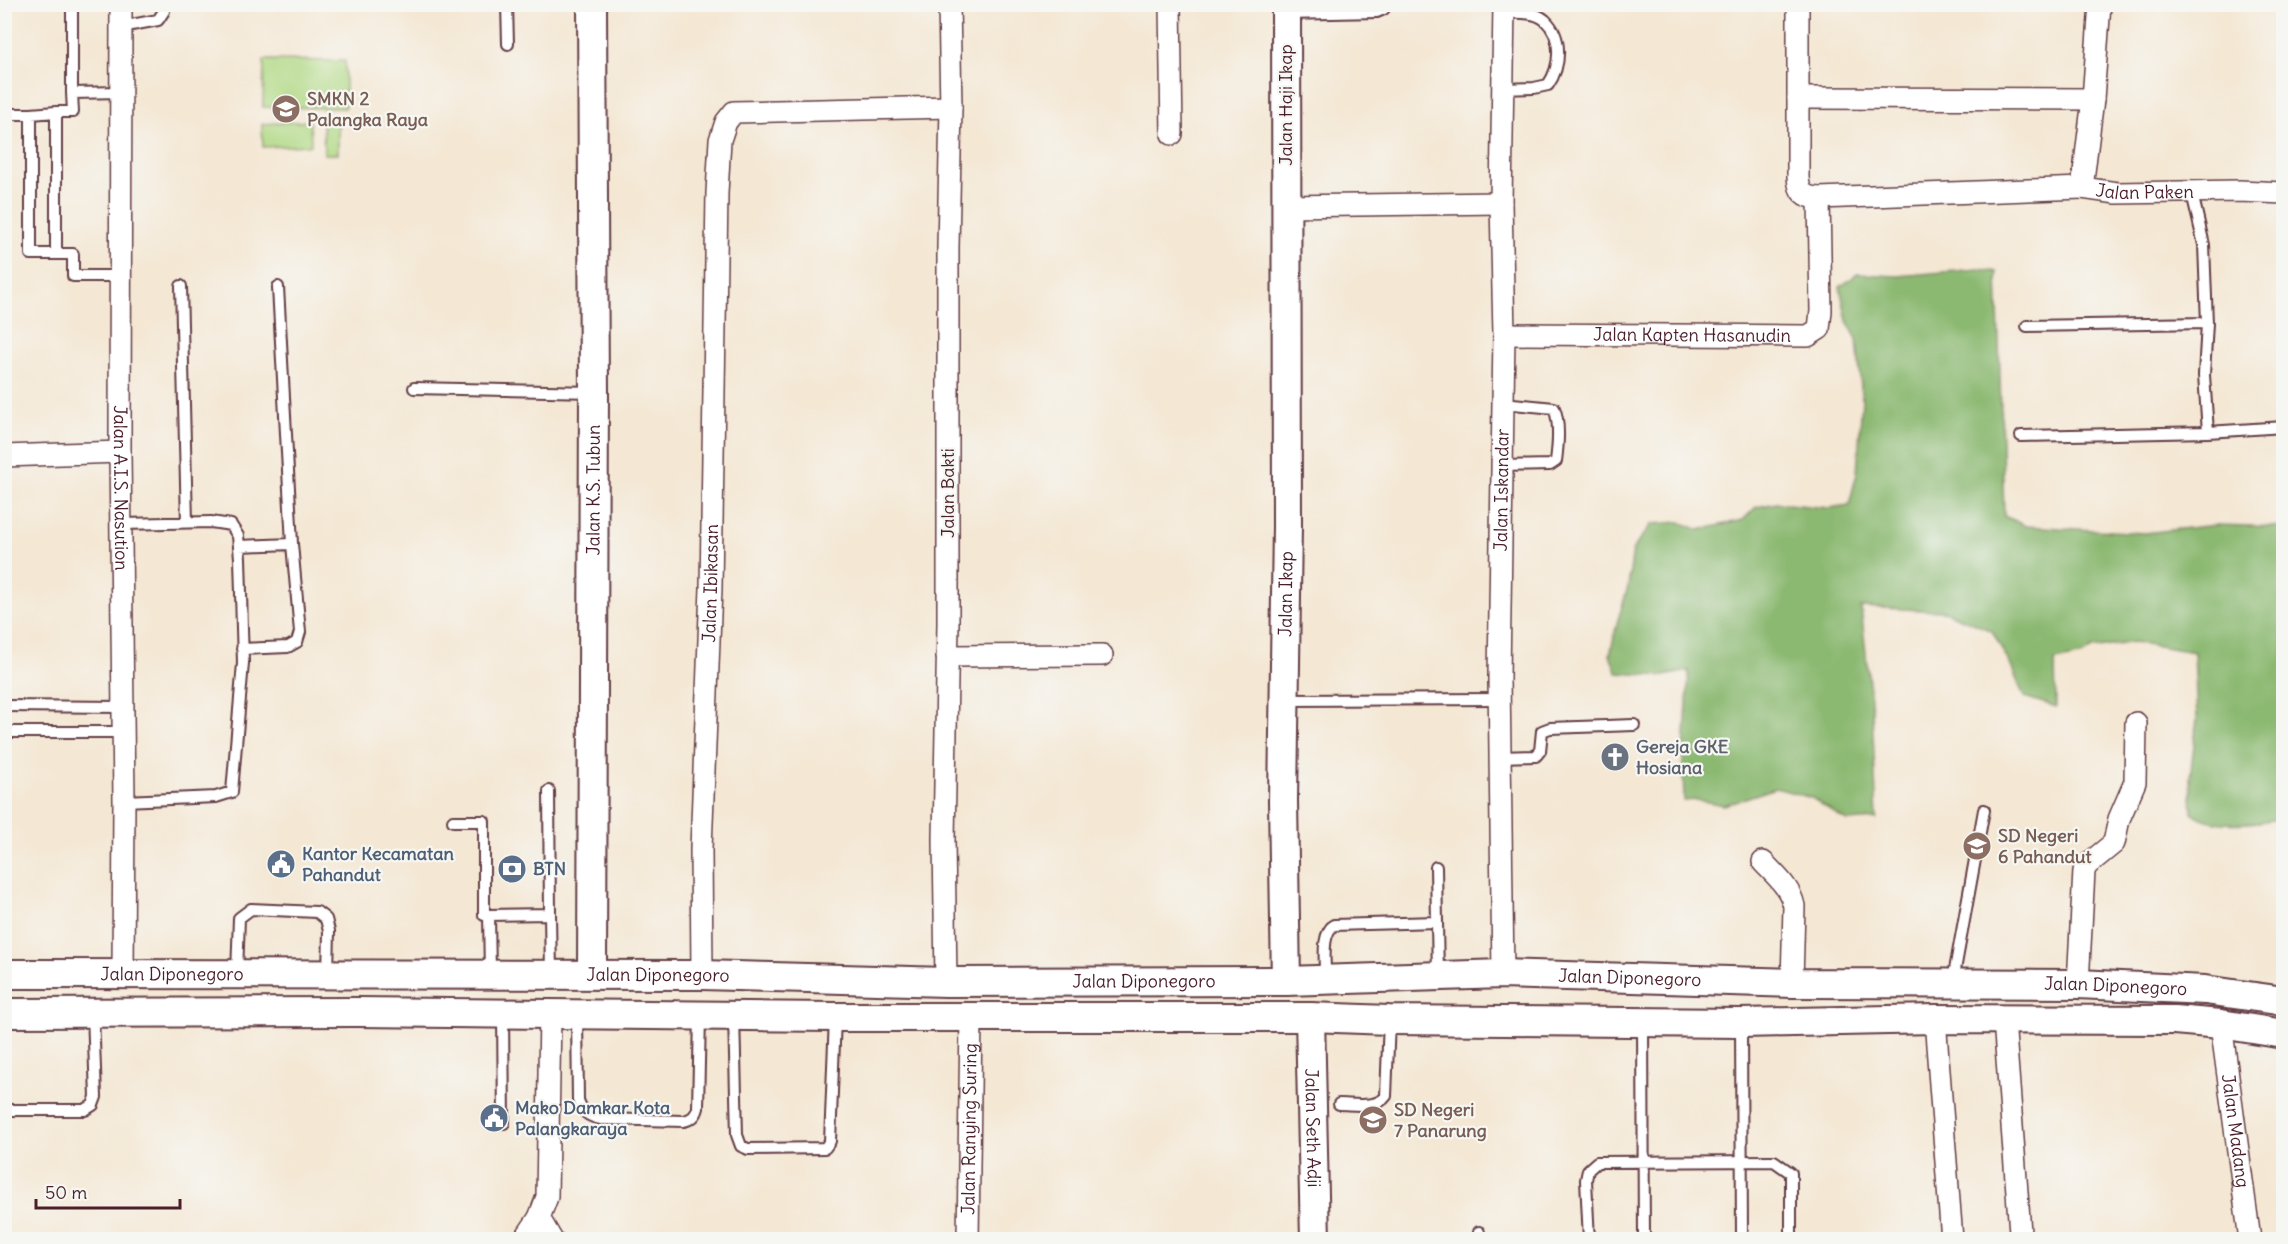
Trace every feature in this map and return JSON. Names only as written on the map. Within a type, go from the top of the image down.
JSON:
[{"type":"main road","name":"Jalan K.S. Tubun","points":[[592,4],[594,392],[592,974]]},
{"type":"main road","name":"Jalan Haji Ikap","points":[[1286,9],[1286,206]]},
{"type":"main road","name":"Jalan Ikap","points":[[1286,206],[1287,526],[1284,700],[1286,981]]},
{"type":"main road","points":[[359,1012],[360,973]]},
{"type":"main road","name":"Jalan Diponegoro","points":[[4,974],[592,974],[946,982],[1286,981],[1503,974],[1792,983],[2078,984],[2205,990],[2283,1001]]},
{"type":"main road","points":[[1643,978],[1643,1022]]},
{"type":"main road","points":[[1739,981],[1741,1023]]},
{"type":"main road","name":"Jalan Diponegoro","points":[[4,1013],[359,1012],[835,1017],[1310,1017],[1389,1020],[1741,1023],[1935,1019],[2174,1020],[2221,1024],[2283,1034]]},
{"type":"main road","name":"Jalan Seth Adji","points":[[1310,1017],[1315,1239]]},
{"type":"street","name":"Jalan A.I.S. Nasution","points":[[121,4],[120,452],[124,801],[123,974]]},
{"type":"street","name":"Jalan Bakti","points":[[946,982],[944,839],[951,108],[949,4]]},
{"type":"street","points":[[1170,4],[1172,134]]},
{"type":"street","points":[[1798,4],[1799,189],[1802,194],[1819,198],[2082,188]]},
{"type":"street","name":"Jalan Paken","points":[[2100,4],[2093,99],[2082,188],[2117,193],[2192,193],[2239,190],[2283,193]]},
{"type":"street","name":"Jalan Iskandar","points":[[1503,974],[1500,699],[1504,334],[1501,203],[1504,9]]},
{"type":"street","points":[[1798,98],[2093,99]]},
{"type":"street","name":"Jalan Ibikasan","points":[[702,975],[701,849],[711,588],[717,193],[720,140],[726,122],[735,112],[951,108]]},
{"type":"street","name":"Jalan Kapten Hasanudin","points":[[1504,334],[1808,336],[1819,329],[1821,310],[1819,198]]},
{"type":"street","points":[[1286,206],[1501,203]]},
{"type":"street","points":[[4,456],[120,452]]},
{"type":"street","points":[[947,656],[1102,655]]},
{"type":"street","points":[[2078,984],[2085,871],[2087,865],[2114,843],[2119,819],[2135,782],[2136,723]]},
{"type":"street","points":[[1763,862],[1792,896],[1794,906],[1792,983]]},
{"type":"street","points":[[524,1239],[539,1218],[548,1197],[563,1014]]},
{"type":"street","name":"Jalan Ranying Suring","points":[[968,1239],[971,1017]]},
{"type":"street","points":[[1935,1019],[1952,1239]]},
{"type":"street","points":[[2004,1020],[2020,1232]]},
{"type":"street","name":"Jalan Madang","points":[[2221,1024],[2250,1239]]},
{"type":"street","points":[[539,1218],[552,1239]]},
{"type":"lane","points":[[4,114],[73,112],[72,4]]},
{"type":"lane","points":[[121,27],[158,20],[164,11],[163,4]]},
{"type":"lane","points":[[507,4],[508,44]]},
{"type":"lane","points":[[1286,9],[1377,12],[1384,9],[1385,4]]},
{"type":"lane","points":[[1503,89],[1548,85],[1556,74],[1558,59],[1555,33],[1544,19],[1504,9]]},
{"type":"lane","points":[[72,93],[120,92]]},
{"type":"lane","points":[[56,112],[56,254]]},
{"type":"lane","points":[[31,114],[31,254],[73,254],[73,276],[120,276]]},
{"type":"lane","points":[[2192,193],[2204,245],[2207,323],[2204,375],[2208,432]]},
{"type":"lane","points":[[182,286],[187,522]]},
{"type":"lane","points":[[242,649],[288,647],[297,642],[300,632],[292,544],[278,287]]},
{"type":"lane","points":[[2026,326],[2207,323]]},
{"type":"lane","points":[[414,388],[594,392]]},
{"type":"lane","points":[[1502,466],[1550,465],[1556,461],[1557,453],[1557,414],[1554,408],[1503,403]]},
{"type":"lane","points":[[2021,436],[2208,432],[2283,427]]},
{"type":"lane","points":[[122,524],[211,522],[231,525],[238,536],[239,546],[242,649],[236,762],[232,792],[216,797],[124,801]]},
{"type":"lane","points":[[239,546],[292,544]]},
{"type":"lane","points":[[1284,700],[1500,699]]},
{"type":"lane","points":[[4,706],[122,707]]},
{"type":"lane","points":[[1500,757],[1536,756],[1540,751],[1542,730],[1550,728],[1634,725]]},
{"type":"lane","points":[[4,732],[122,732]]},
{"type":"lane","points":[[549,791],[551,975]]},
{"type":"lane","points":[[1953,984],[1984,810]]},
{"type":"lane","points":[[453,821],[484,821],[484,915],[550,915]]},
{"type":"lane","points":[[1436,867],[1438,976]]},
{"type":"lane","points":[[237,974],[239,918],[251,909],[317,912],[326,919],[329,931],[328,974]]},
{"type":"lane","points":[[489,915],[490,974]]},
{"type":"lane","points":[[1326,980],[1326,937],[1329,929],[1334,925],[1437,922]]},
{"type":"lane","points":[[4,1110],[85,1110],[93,1105],[96,1097],[93,1013]]},
{"type":"lane","points":[[503,1013],[504,1123]]},
{"type":"lane","points":[[563,1014],[578,1100],[581,1109],[590,1117],[684,1121],[692,1119],[698,1108],[700,1015]]},
{"type":"lane","points":[[734,1016],[737,1135],[741,1146],[748,1149],[825,1148],[831,1141],[835,1017]]},
{"type":"lane","points":[[1339,1104],[1376,1104],[1386,1096],[1389,1020]]},
{"type":"lane","points":[[1643,1022],[1644,1239]]},
{"type":"lane","points":[[1741,1023],[1742,1239]]},
{"type":"lane","points":[[1589,1239],[1586,1180],[1588,1170],[1597,1162],[1742,1160],[1774,1161],[1791,1173],[1791,1239]]},
{"type":"green space","points":[[264,60],[345,61],[345,108],[263,107]]},
{"type":"green space","points":[[323,118],[338,118],[338,154],[324,154]]},
{"type":"green space","points":[[310,121],[311,145],[263,147],[262,124]]},
{"type":"green space","points":[[1979,269],[1997,272],[2004,516],[2026,526],[2144,533],[2216,525],[2282,527],[2284,597],[2280,603],[2284,609],[2283,818],[2236,824],[2201,818],[2192,812],[2190,778],[2197,719],[2194,652],[2134,642],[2092,649],[2083,655],[2055,661],[2056,707],[2024,697],[1992,631],[1944,611],[1861,607],[1872,710],[1877,819],[1847,821],[1812,798],[1776,788],[1724,805],[1697,800],[1684,801],[1683,768],[1689,671],[1663,676],[1617,673],[1610,655],[1628,587],[1633,549],[1652,524],[1680,522],[1699,530],[1743,520],[1756,507],[1777,503],[1829,508],[1849,505],[1857,473],[1862,400],[1857,339],[1847,321],[1840,287],[1857,274],[1898,276]]},
{"type":"place","name":"SMKN 2 Palangka Raya","points":[[286,109]]},
{"type":"place","name":"Gereja GKE Hosiana","points":[[1615,757]]},
{"type":"place","name":"SD Negeri 6 Pahandut","points":[[1977,846]]},
{"type":"place","name":"Kantor Kecamatan Pahandut","points":[[281,864]]},
{"type":"place","name":"BTN","points":[[512,869]]},
{"type":"place","name":"Mako Damkar Kota Palangkaraya","points":[[494,1118]]},
{"type":"place","name":"SD Negeri 7 Panarung","points":[[1373,1120]]}]
